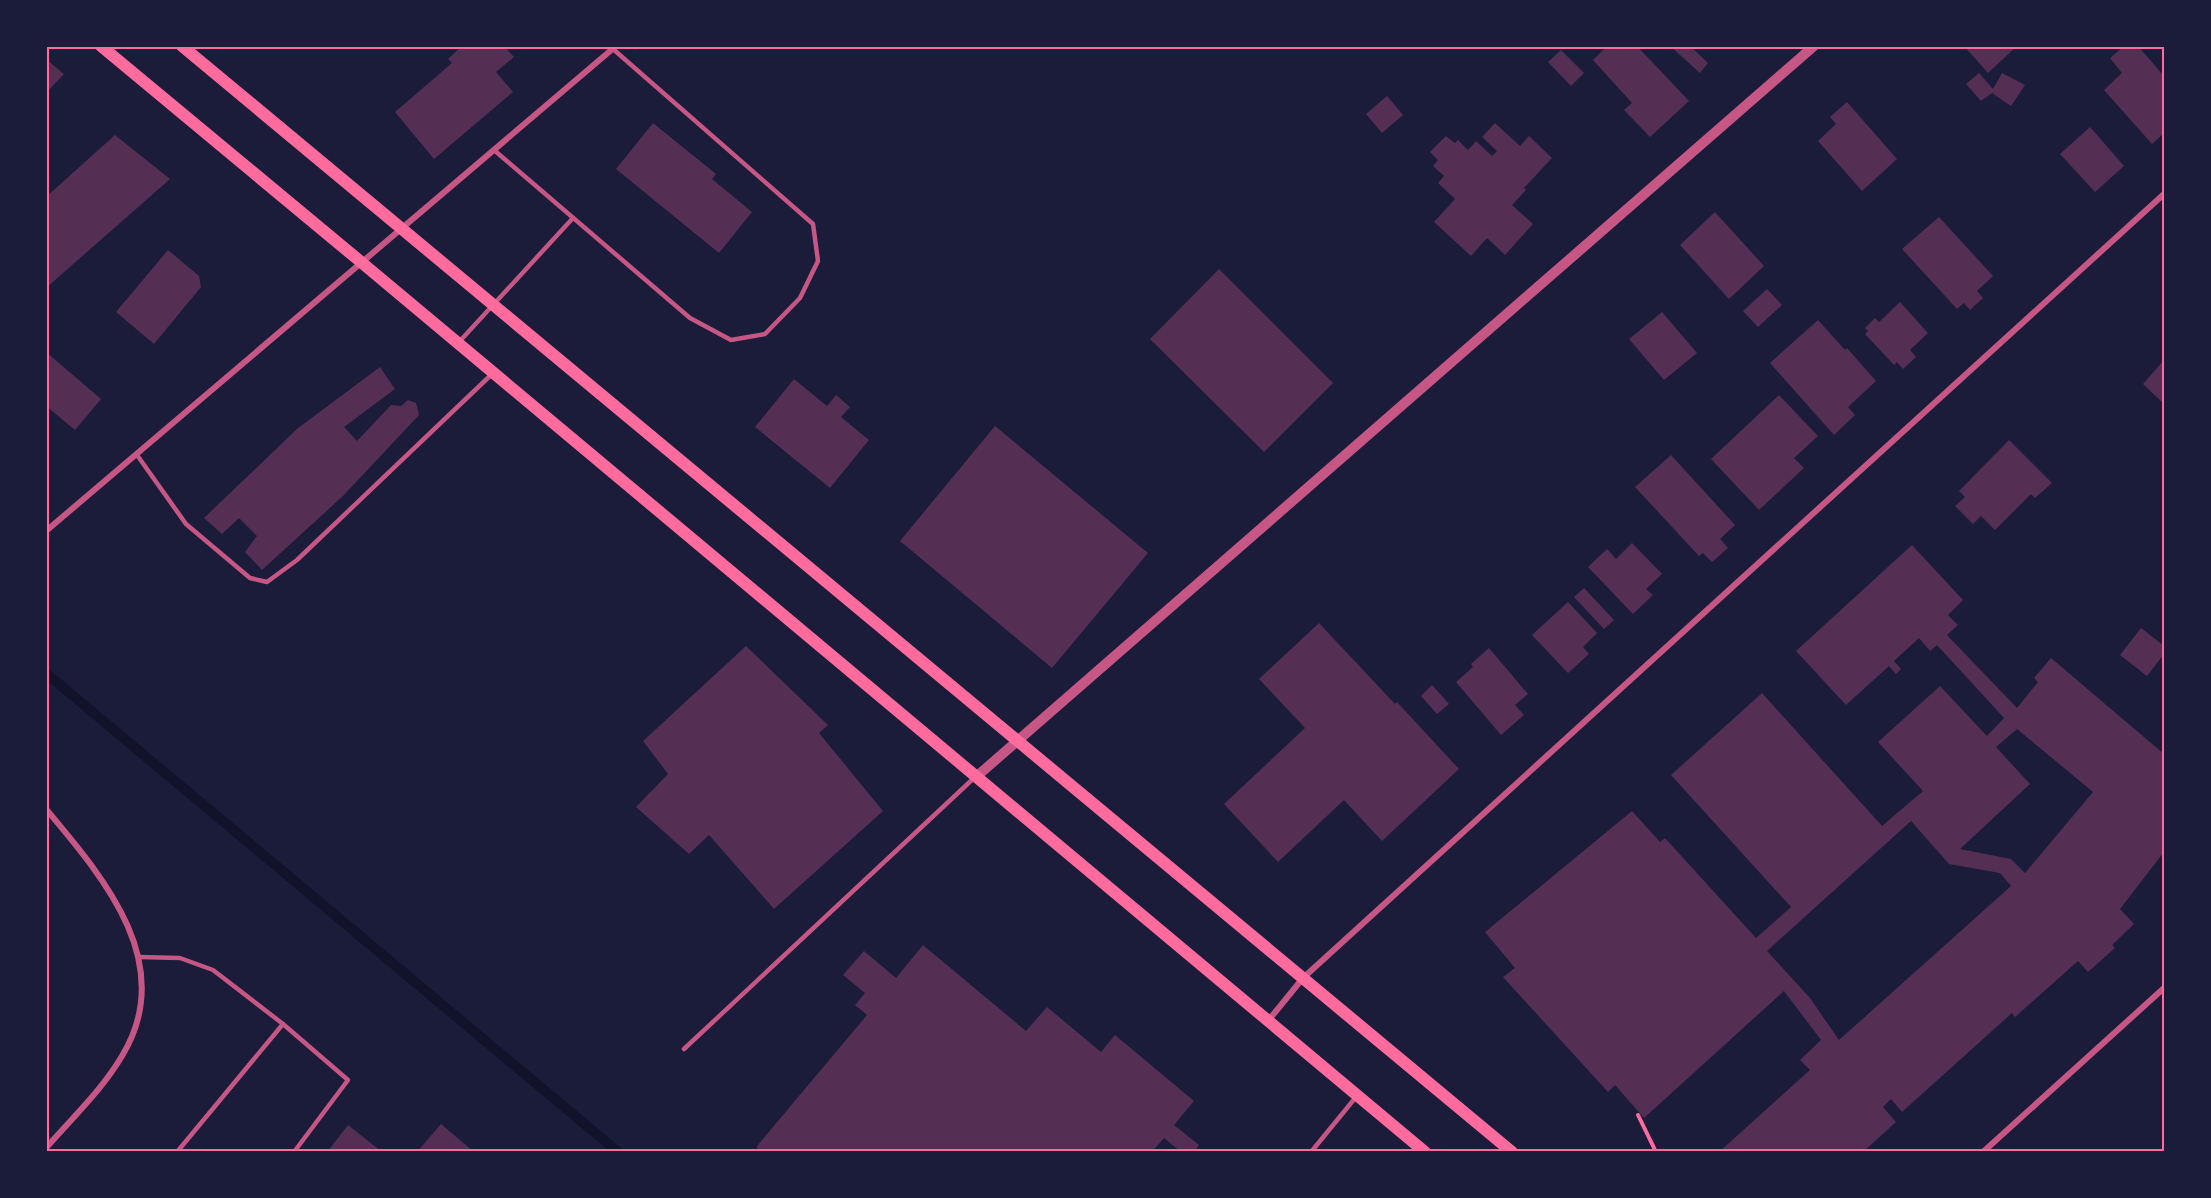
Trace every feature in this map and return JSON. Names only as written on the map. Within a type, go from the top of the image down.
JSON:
[{"type":"main road","points":[[101,46],[1425,1152]]},
{"type":"main road","points":[[182,46],[1512,1152]]},
{"type":"street","points":[[976,777],[1814,46]]},
{"type":"street","points":[[46,531],[614,48]]},
{"type":"street","points":[[1268,1021],[1303,978],[2164,194]]},
{"type":"street","points":[[46,810],[90,861],[126,918],[134,937],[142,976],[141,1008],[136,1027],[123,1055],[110,1074],[46,1148]]},
{"type":"street","points":[[1983,1152],[2164,988]]},
{"type":"lane","points":[[494,150],[690,318],[731,340],[765,334],[800,298],[818,261],[813,224],[614,48]]},
{"type":"lane","points":[[458,343],[573,218]]},
{"type":"lane","points":[[137,455],[186,524],[250,579],[267,582],[297,560],[494,373]]},
{"type":"lane","points":[[684,1049],[976,777]]},
{"type":"lane","points":[[138,957],[180,958],[213,970],[283,1024],[348,1080],[294,1152]]},
{"type":"lane","points":[[177,1152],[283,1024]]},
{"type":"lane","points":[[1311,1152],[1358,1095]]},
{"type":"path","points":[[1638,1115],[1656,1152]]},
{"type":"building","points":[[462,46],[504,46],[514,57],[496,72],[513,92],[434,159],[395,112],[452,63],[448,59]]},
{"type":"building","points":[[1607,46],[1637,46],[1689,101],[1650,137],[1624,110],[1632,103],[1593,60]]},
{"type":"building","points":[[1670,46],[1690,46],[1708,63],[1700,73]]},
{"type":"building","points":[[1964,46],[2017,46],[1988,73]]},
{"type":"building","points":[[2124,46],[2138,46],[2164,76],[2164,133],[2152,144],[2104,90],[2122,73],[2110,58]]},
{"type":"building","points":[[1561,50],[1584,73],[1571,86],[1548,62]]},
{"type":"building","points":[[46,59],[64,74],[46,93]]},
{"type":"building","points":[[1979,73],[1993,89],[2002,73],[2025,85],[2011,106],[1992,93],[1981,101],[1966,84]]},
{"type":"building","points":[[1387,96],[1403,115],[1382,133],[1366,114]]},
{"type":"building","points":[[1847,102],[1897,159],[1862,191],[1818,141],[1836,124],[1830,117]]},
{"type":"building","points":[[653,123],[716,174],[712,179],[752,212],[719,253],[616,169]]},
{"type":"building","points":[[1495,123],[1520,146],[1529,136],[1552,158],[1524,188],[1526,190],[1512,205],[1533,224],[1505,255],[1487,238],[1471,256],[1434,222],[1455,199],[1438,183],[1444,176],[1433,166],[1438,160],[1430,152],[1446,136],[1455,143],[1458,140],[1468,150],[1476,141],[1492,156],[1497,151],[1482,137]]},
{"type":"building","points":[[2090,127],[2124,166],[2095,192],[2060,154]]},
{"type":"building","points":[[115,135],[170,179],[46,288],[46,197]]},
{"type":"building","points":[[1715,212],[1764,266],[1729,299],[1680,245]]},
{"type":"building","points":[[1939,217],[1993,276],[1977,291],[1983,298],[1970,310],[1964,303],[1957,309],[1902,249]]},
{"type":"building","points":[[168,250],[199,276],[201,287],[154,344],[116,312]]},
{"type":"building","points":[[1219,269],[1333,383],[1264,452],[1150,339]]},
{"type":"building","points":[[1767,289],[1782,305],[1758,327],[1743,311]]},
{"type":"building","points":[[1900,302],[1928,333],[1910,350],[1916,357],[1903,369],[1897,362],[1894,365],[1865,334],[1868,331],[1865,328],[1875,318],[1879,322]]},
{"type":"building","points":[[1662,312],[1697,353],[1664,380],[1629,339]]},
{"type":"building","points":[[1818,320],[1876,381],[1848,407],[1855,415],[1834,435],[1770,363]]},
{"type":"building","points":[[46,352],[101,399],[75,430],[46,406]]},
{"type":"building","points":[[2164,360],[2164,404],[2143,384]]},
{"type":"building","points":[[380,367],[395,389],[344,427],[357,441],[391,405],[401,406],[408,400],[416,403],[419,415],[343,496],[262,570],[245,552],[257,536],[239,518],[222,534],[204,518],[298,428]]},
{"type":"building","points":[[794,379],[827,406],[836,395],[850,407],[841,417],[869,440],[830,488],[755,427]]},
{"type":"building","points":[[1779,395],[1818,436],[1794,458],[1804,468],[1759,510],[1711,459]]},
{"type":"building","points":[[995,426],[1148,553],[1052,668],[900,541]]},
{"type":"building","points":[[2009,440],[2052,483],[2035,498],[2031,494],[1995,530],[1981,516],[1973,524],[1955,506],[1965,497],[1959,491]]},
{"type":"building","points":[[1671,455],[1735,525],[1720,539],[1728,548],[1712,562],[1703,553],[1699,556],[1635,487]]},
{"type":"building","points":[[1632,543],[1662,574],[1646,589],[1653,595],[1633,614],[1588,567],[1607,549],[1616,559]]},
{"type":"building","points":[[1912,545],[1963,600],[1948,615],[1958,625],[1947,635],[2017,708],[2038,682],[2034,678],[2051,658],[2164,754],[2164,852],[2120,909],[2134,924],[2112,945],[2115,948],[2088,972],[2078,961],[2015,1017],[2012,1013],[1902,1112],[1891,1099],[1883,1107],[1896,1122],[1863,1152],[1719,1152],[1810,1070],[1800,1060],[1821,1040],[1784,991],[1644,1118],[1615,1085],[1608,1092],[1503,977],[1515,968],[1485,932],[1632,811],[1660,842],[1665,838],[1756,938],[1791,907],[1671,775],[1762,693],[1882,826],[1923,791],[1878,742],[1940,686],[1987,736],[2004,718],[1937,645],[1930,651],[1919,638],[1894,661],[1901,669],[1896,674],[1889,666],[1846,705],[1796,651]],"holes":[[[2017,729],[2093,792],[2025,873],[2011,859],[1960,849],[2030,784],[1996,747]],[[1911,821],[1949,864],[2000,873],[2011,886],[1839,1040],[1810,998],[1767,951]]]},
{"type":"building","points":[[1584,588],[1614,620],[1604,629],[1574,597]]},
{"type":"building","points":[[1568,602],[1597,633],[1583,647],[1589,654],[1568,673],[1532,635]]},
{"type":"building","points":[[1319,623],[1459,769],[1382,841],[1344,800],[1278,862],[1224,804],[1305,728],[1259,679]]},
{"type":"building","points":[[2141,628],[2164,646],[2164,654],[2147,676],[2120,655]]},
{"type":"building","points":[[746,646],[828,725],[819,733],[883,811],[774,909],[709,835],[689,854],[636,807],[668,774],[643,741]]},
{"type":"building","points":[[1489,648],[1528,694],[1515,705],[1524,715],[1501,735],[1456,682]]},
{"type":"building","points":[[1432,685],[1449,704],[1437,714],[1421,696]]},
{"type":"building","points":[[923,945],[1026,1031],[1047,1007],[1101,1052],[1115,1035],[1194,1101],[1174,1125],[1199,1145],[1194,1152],[1181,1152],[1164,1138],[1152,1152],[758,1152],[757,1146],[867,1015],[855,1005],[865,993],[843,975],[864,951],[896,978]]},
{"type":"building","points":[[441,1124],[474,1152],[417,1152]]},
{"type":"building","points":[[348,1125],[382,1152],[327,1152]]},
{"type":"waterway","points":[[46,673],[618,1152]]}]
